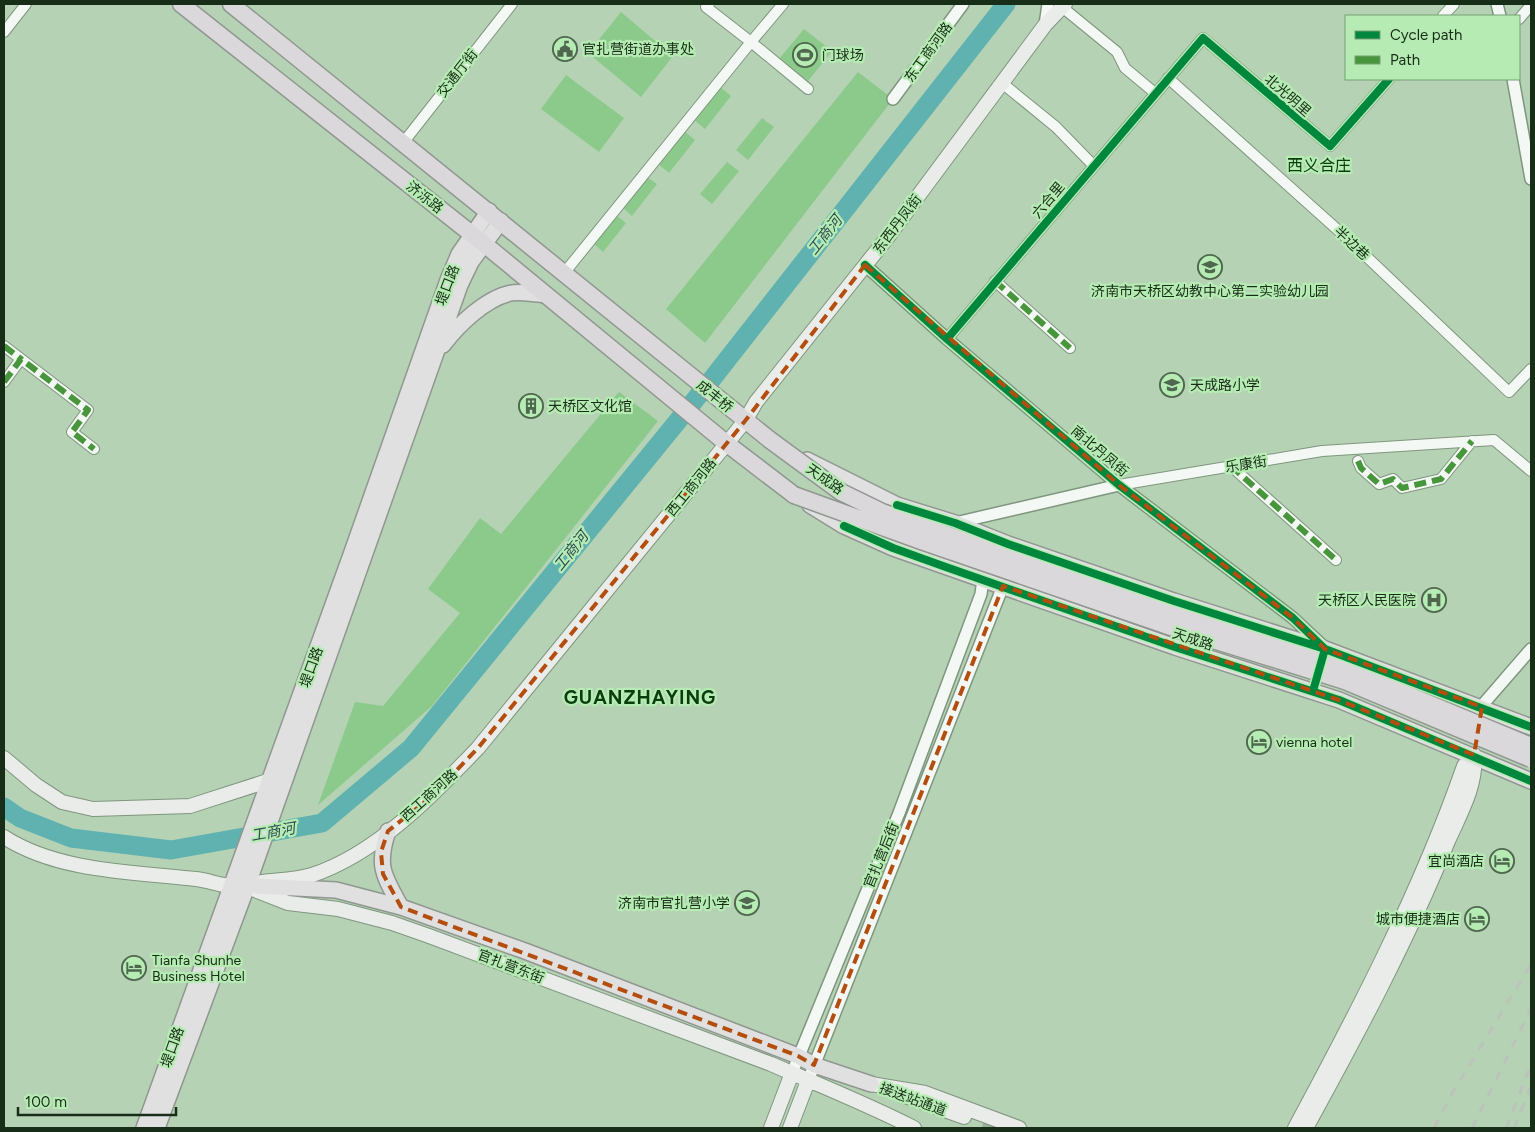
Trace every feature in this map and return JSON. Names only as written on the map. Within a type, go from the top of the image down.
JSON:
[{"type":"highway","name":"济泺路","points":[[181,4],[478,239],[667,394]]},
{"type":"highway","name":"济泺路","points":[[231,4],[565,272],[685,372]]},
{"type":"highway","name":"成丰桥","points":[[685,372],[745,421]]},
{"type":"highway","name":"成丰桥","points":[[667,394],[726,443]]},
{"type":"highway","name":"天成路","points":[[745,421],[841,492],[882,512],[1182,617],[1329,662],[1531,746]]},
{"type":"highway","name":"天成路","points":[[726,443],[794,495],[1165,625],[1345,681],[1531,759]]},
{"type":"main road","name":"东西丹凤街","points":[[726,443],[745,421],[756,402],[864,265],[1002,84],[1058,5]]},
{"type":"main road","name":"堤口路","points":[[144,1128],[224,886],[237,867],[269,781],[448,280],[459,254],[478,239],[495,216]]},
{"type":"main road","name":"堤口路","points":[[157,1128],[253,887],[254,866],[285,776],[478,239]]},
{"type":"main road","points":[[435,356],[455,329],[484,305],[511,293],[546,295]]},
{"type":"main road","name":"天成路","points":[[770,440],[850,483],[897,505],[955,523],[1008,544],[1174,601],[1325,649],[1531,727]]},
{"type":"main road","name":"西工商河路","points":[[4,837],[28,850],[107,872],[199,879],[224,886],[253,887],[311,875],[349,858],[388,831],[432,796],[478,748],[726,443]]},
{"type":"main road","name":"天成路","points":[[794,495],[852,530],[893,548],[1175,647],[1339,700],[1474,755],[1531,781]]},
{"type":"main road","points":[[1295,1128],[1347,1030],[1419,878],[1464,766],[1474,755]]},
{"type":"main road","points":[[1306,1128],[1360,1028],[1433,879],[1470,790],[1476,770],[1474,755]]},
{"type":"main road","points":[[4,758],[36,785],[62,802],[93,809],[190,806],[285,776]]},
{"type":"main road","points":[[388,831],[381,852],[383,874],[402,907]]},
{"type":"main road","name":"官扎营东街","points":[[253,887],[336,890],[402,907],[525,951],[798,1056],[814,1065],[870,1084],[925,1092],[1019,1128]]},
{"type":"main road","name":"官扎营东街","points":[[253,887],[288,903],[338,909],[392,923],[792,1073],[863,1102],[914,1128]]},
{"type":"main road","name":"官扎营后街","points":[[771,1128],[792,1073]]},
{"type":"main road","name":"官扎营后街","points":[[790,1128],[808,1081]]},
{"type":"main road","name":"接送站通道","points":[[870,1084],[983,1124]]},
{"type":"street","points":[[4,32],[26,4]]},
{"type":"street","name":"交通厅街","points":[[403,143],[512,4]]},
{"type":"street","points":[[708,4],[706,6],[808,89]]},
{"type":"street","points":[[565,272],[750,42],[783,4]]},
{"type":"street","name":"东工商河路","points":[[893,99],[963,4]]},
{"type":"street","points":[[1444,15],[1454,4]]},
{"type":"street","points":[[1058,5],[1117,52],[1125,68],[1155,93]]},
{"type":"street","points":[[1520,18],[1531,5]]},
{"type":"street","name":"北光明里","points":[[1168,78],[1203,38],[1330,146],[1387,80]]},
{"type":"street","name":"六合里","points":[[947,339],[1168,78]]},
{"type":"street","name":"半边巷","points":[[1168,78],[1349,240],[1509,392],[1531,369]]},
{"type":"street","points":[[1513,80],[1530,155],[1531,179]]},
{"type":"street","points":[[1002,84],[1056,127],[1093,165]]},
{"type":"street","name":"南北丹凤街","points":[[864,265],[947,339],[1119,485],[1286,612],[1325,649]]},
{"type":"street","points":[[995,282],[1070,348]]},
{"type":"street","points":[[4,346],[88,410],[72,432],[94,449]]},
{"type":"street","points":[[4,382],[21,359]]},
{"type":"street","name":"乐康街","points":[[955,523],[1119,485],[1322,451],[1494,440],[1531,471]]},
{"type":"street","points":[[1358,461],[1361,468],[1379,484],[1393,479],[1402,488],[1440,479],[1472,442]]},
{"type":"street","points":[[1231,466],[1336,560]]},
{"type":"street","name":"官扎营后街","points":[[792,1073],[898,813],[981,594],[983,579]]},
{"type":"street","name":"官扎营后街","points":[[808,1081],[1002,586]]},
{"type":"street","points":[[1474,755],[1482,707],[1531,649]]},
{"type":"highlighted area","points":[[865,265],[1119,485],[1293,618],[1325,649],[1482,707],[1474,755],[1339,700],[1003,586],[814,1065],[798,1056],[401,907],[383,874],[381,852],[388,831],[432,796],[478,748],[745,421]]},
{"type":"green space","points":[[621,12],[673,56],[641,97],[588,53]]},
{"type":"green space","name":"门球场","points":[[804,29],[832,51],[808,81],[779,59]]},
{"type":"green space","points":[[858,72],[893,99],[705,343],[666,309]]},
{"type":"green space","points":[[566,75],[624,118],[599,152],[541,109]]},
{"type":"green space","points":[[719,86],[731,96],[705,129],[693,119]]},
{"type":"green space","points":[[762,118],[774,127],[748,160],[736,150]]},
{"type":"green space","points":[[683,130],[695,140],[669,173],[657,163]]},
{"type":"green space","points":[[727,162],[739,171],[712,204],[700,194]]},
{"type":"green space","points":[[647,177],[657,184],[632,216],[623,208]]},
{"type":"green space","points":[[617,216],[626,223],[603,252],[594,244]]},
{"type":"green space","points":[[619,392],[658,421],[432,706],[318,805],[355,702],[383,706],[460,613],[428,589],[480,518],[501,534]]},
{"type":"waterway","name":"工商河","points":[[4,807],[20,818],[71,838],[171,850],[322,823],[411,748],[712,379],[1006,4]]},
{"type":"tunnel","points":[[983,1124],[994,1128]]},
{"type":"railway","points":[[1434,1128],[1453,1092],[1531,964]]},
{"type":"railway","points":[[1472,1128],[1531,1009]]},
{"type":"railway","points":[[1506,1128],[1531,1065]]},
{"type":"railway","points":[[1514,1128],[1531,1086]]},
{"type":"marked path","points":[[995,281],[1070,348]]},
{"type":"marked path","points":[[4,346],[21,359]]},
{"type":"marked path","points":[[4,382],[21,359],[88,410],[72,432],[94,449]]},
{"type":"marked path","points":[[1358,461],[1361,468],[1379,484],[1393,479],[1402,488],[1441,479],[1472,441]]},
{"type":"marked path","points":[[1231,466],[1336,560]]},
{"type":"cycle path","points":[[947,339],[1203,38],[1330,146],[1388,80]]},
{"type":"cycle path","points":[[865,265],[947,339],[1119,485],[1293,618],[1325,649],[1313,691]]},
{"type":"cycle path","points":[[897,505],[955,523],[1008,544],[1174,601],[1325,649],[1531,727]]},
{"type":"cycle path","points":[[844,526],[893,548],[943,566],[1175,647],[1339,700],[1531,781]]},
{"type":"place","name":"官扎营街道办事处","points":[[565,49]]},
{"type":"place","name":"门球场","points":[[805,55]]},
{"type":"place","name":"济南市天桥区幼教中心第二实验幼儿园","points":[[1210,267]]},
{"type":"place","name":"天成路小学","points":[[1172,385]]},
{"type":"place","name":"天桥区文化馆","points":[[531,406]]},
{"type":"place","name":"天桥区人民医院","points":[[1434,600]]},
{"type":"place","name":"vienna hotel","points":[[1259,742]]},
{"type":"place","name":"宜尚酒店","points":[[1502,861]]},
{"type":"place","name":"济南市官扎营小学","points":[[747,903]]},
{"type":"place","name":"城市便捷酒店","points":[[1477,919]]},
{"type":"place","name":"Tianfa Shunhe Business Hotel","points":[[134,968]]},
{"type":"district","name":"西义合庄","points":[[1319,165]]},
{"type":"district","name":"GUANZHAYING","points":[[640,697]]}]
